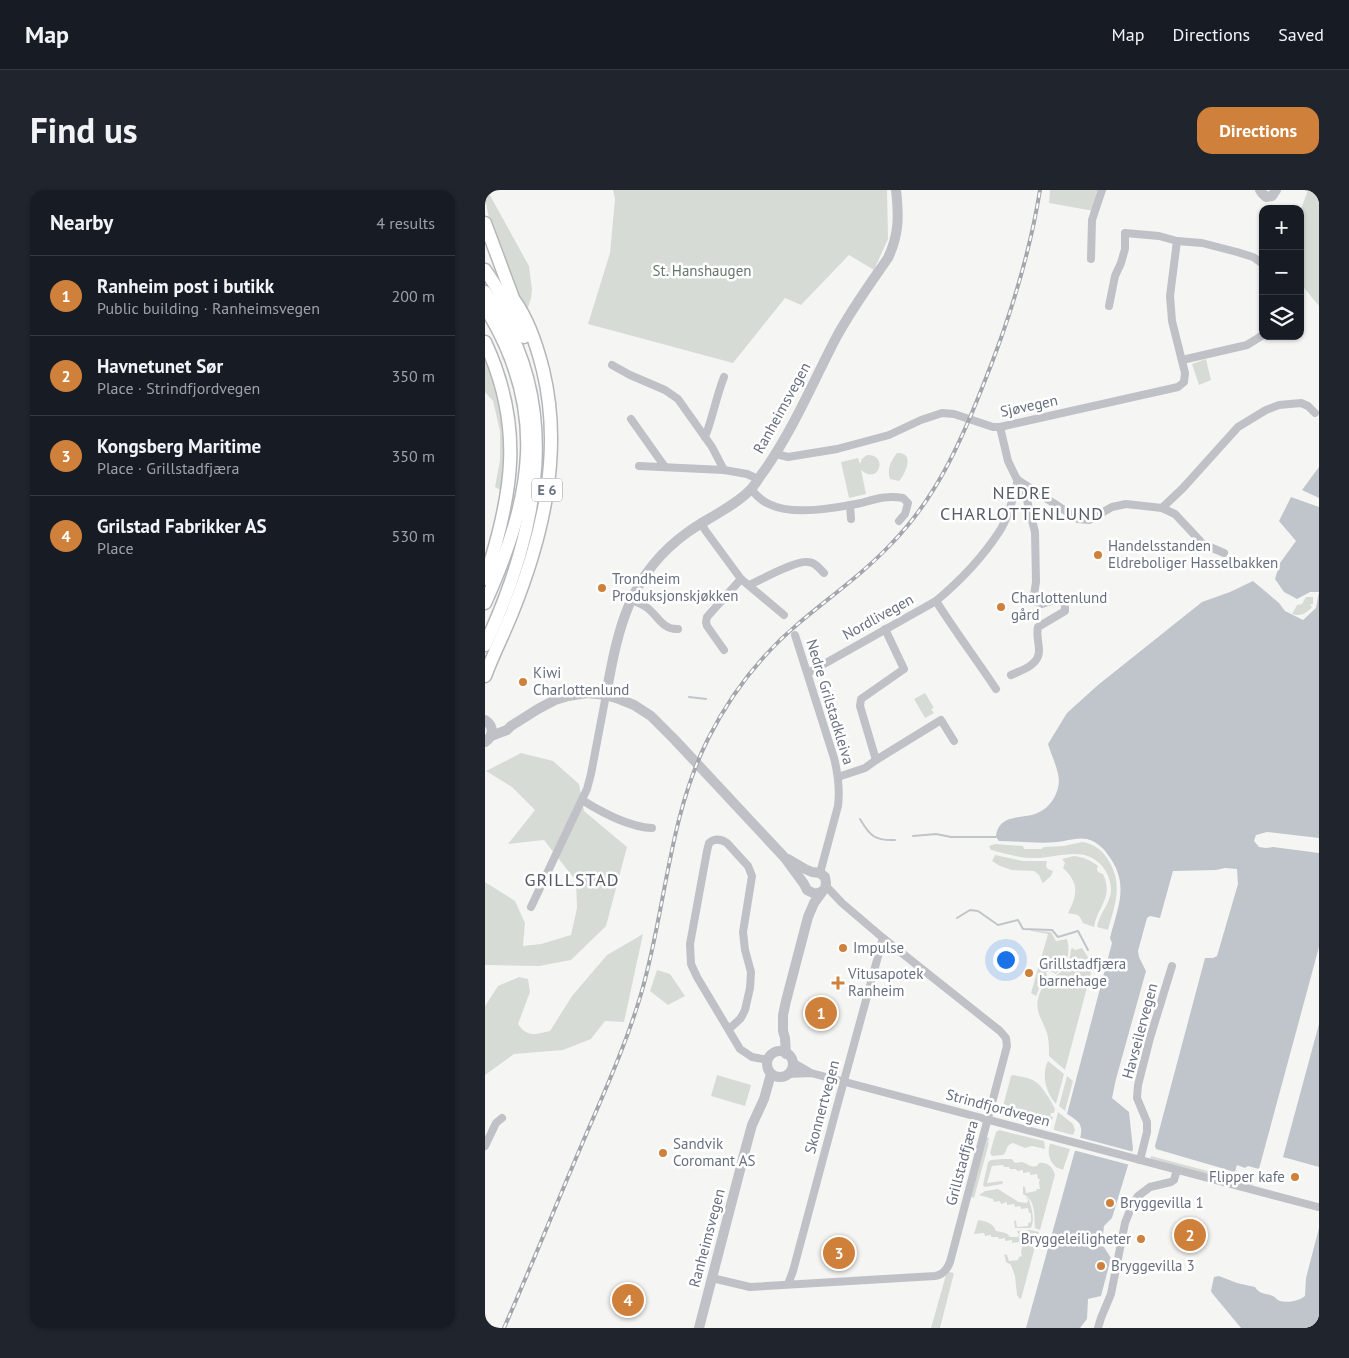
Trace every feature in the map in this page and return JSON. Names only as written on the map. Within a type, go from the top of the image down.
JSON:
[{"type":"highway","name":"E 6","points":[[485,222],[514,300],[519,316],[519,326]]},
{"type":"highway","name":"E 6","points":[[485,270],[519,326],[538,380],[545,433],[543,470],[531,505]]},
{"type":"highway","name":"E 6","points":[[485,292],[509,330],[524,368],[531,392],[536,433],[535,481],[525,534],[499,612],[485,645]]},
{"type":"highway","name":"E 6","points":[[485,676],[512,614],[526,574],[541,522],[551,459],[551,420],[548,389],[535,344],[521,308],[514,300]]},
{"type":"highway","name":"E 6","points":[[485,307],[500,333],[515,370],[525,415],[527,457],[524,490],[512,537],[485,603]]},
{"type":"highway","points":[[485,342],[497,371],[509,424],[511,444],[510,476],[505,510],[485,579]]},
{"type":"street","name":"Ranheimsvegen","points":[[606,695],[614,650],[624,616],[645,574],[661,554],[673,543],[751,489],[776,454],[836,338],[894,245],[898,227],[896,190]]},
{"type":"street","points":[[1091,259],[1092,220],[1102,190]]},
{"type":"street","points":[[1261,190],[1261,193],[1266,197],[1272,196],[1276,190]]},
{"type":"street","points":[[1109,306],[1115,276],[1125,249],[1125,234],[1159,236],[1177,242],[1202,243],[1253,257],[1259,261]]},
{"type":"street","points":[[1177,242],[1171,296],[1172,321],[1182,360],[1247,345],[1259,338]]},
{"type":"street","name":"Sjøvegen","points":[[776,454],[788,457],[837,449],[889,435],[921,420],[942,413],[954,414],[993,427],[1000,427],[1179,387],[1184,382],[1185,373],[1182,360]]},
{"type":"street","points":[[612,365],[665,390],[683,404],[725,470]]},
{"type":"street","points":[[705,437],[724,377]]},
{"type":"street","points":[[1162,508],[1183,488],[1237,427],[1266,410],[1279,405],[1301,403],[1308,406],[1315,413]]},
{"type":"street","points":[[631,419],[665,467]]},
{"type":"street","points":[[1000,427],[1008,461],[1027,500],[1035,532],[1036,582],[1033,600],[1042,604],[1058,599],[1062,600],[1065,606],[1065,611],[1043,622],[1038,627],[1039,653],[1036,660],[1031,666],[1011,676]]},
{"type":"street","points":[[639,466],[725,470],[747,474],[757,479]]},
{"type":"street","points":[[1018,480],[1078,519],[1089,520],[1112,507],[1126,504],[1162,508],[1175,514],[1203,544],[1224,553]]},
{"type":"street","name":"Nordlivegen","points":[[808,673],[936,601],[970,570],[1000,531],[1018,480]]},
{"type":"street","points":[[751,489],[770,505],[784,510],[797,511],[851,505],[893,496],[903,498],[908,503],[905,514],[899,521]]},
{"type":"street","points":[[851,505],[851,519]]},
{"type":"street","points":[[701,522],[741,579],[784,615]]},
{"type":"street","points":[[749,585],[793,565],[808,561],[815,564],[824,573]]},
{"type":"street","points":[[724,650],[707,626],[707,616],[741,579]]},
{"type":"street","points":[[631,600],[647,608],[666,627],[673,630],[678,629]]},
{"type":"street","name":"Nordlivegen","points":[[936,601],[996,689]]},
{"type":"street","name":"Nedre Grilstadkleiva","points":[[876,760],[860,706],[861,699],[904,669],[885,629]]},
{"type":"street","name":"Nedre Grilstadkleiva","points":[[795,634],[834,758],[838,777],[838,806],[816,872]]},
{"type":"street","points":[[531,907],[582,800],[591,774],[606,695]]},
{"type":"street","points":[[488,739],[507,730],[538,709],[568,696],[606,695],[634,705],[658,722],[785,858],[805,887],[815,894],[824,889]]},
{"type":"street","name":"Nedre Grilstadkleiva","points":[[838,777],[865,768],[941,720],[954,741]]},
{"type":"street","points":[[487,721],[511,726]]},
{"type":"street","points":[[487,721],[492,729],[488,739]]},
{"type":"street","points":[[582,800],[621,820],[643,828],[652,828]]},
{"type":"street","points":[[729,1029],[740,1020],[745,1010],[750,988],[751,972],[745,950],[743,932],[752,876],[748,866],[727,843],[717,839],[709,843],[707,850],[692,927],[689,953],[691,964],[737,1045],[743,1052],[752,1057],[768,1060]]},
{"type":"street","points":[[785,858],[805,870],[816,872],[825,877],[824,889],[814,903],[808,917],[783,1015],[783,1031],[779,1042],[792,1069],[780,1075],[767,1068],[771,1055],[785,1056]]},
{"type":"street","points":[[808,917],[805,887],[807,875],[816,872]]},
{"type":"street","name":"Grillstadfjæra","points":[[712,1278],[750,1286],[935,1276],[942,1274],[950,1262],[1007,1046],[1006,1038],[1000,1031],[824,889]]},
{"type":"street","name":"Skonnertvegen","points":[[788,1284],[883,938]]},
{"type":"street","name":"Havseilervegen","points":[[1137,1159],[1147,1132],[1147,1122],[1137,1098],[1138,1085],[1172,966]]},
{"type":"street","name":"Strindfjordvegen","points":[[785,1056],[811,1073]]},
{"type":"street","name":"Strindfjordvegen","points":[[780,1075],[811,1073],[1318,1207]]},
{"type":"street","name":"Ranheimsvegen","points":[[699,1328],[750,1132],[764,1099],[780,1075]]},
{"type":"street","points":[[485,1145],[496,1123],[502,1118]]},
{"type":"street","points":[[1098,1328],[1111,1294],[1125,1223],[1132,1205],[1150,1187],[1174,1180],[1177,1170]]},
{"type":"green space","points":[[485,190],[487,190],[529,266],[532,290],[526,314],[491,225]]},
{"type":"green space","name":"St. Hanshaugen","points":[[613,190],[887,190],[888,239],[874,270],[849,255],[801,305],[785,298],[733,363],[588,324],[610,253],[615,199]]},
{"type":"green space","points":[[1050,190],[1098,190],[1094,211],[1049,203]]},
{"type":"green space","points":[[1308,190],[1319,190],[1319,306],[1304,288],[1303,205]]},
{"type":"green space","points":[[485,355],[505,427],[504,492],[495,487],[500,460],[500,431],[493,401],[485,392]]},
{"type":"green space","points":[[1206,359],[1211,380],[1199,385],[1192,364]]},
{"type":"green space","points":[[897,453],[903,454],[907,459],[906,468],[899,481],[890,479],[889,472],[891,463]]},
{"type":"green space","points":[[867,455],[878,459],[879,468],[873,474],[867,474],[861,470],[866,494],[849,498],[841,462],[858,458],[860,464]]},
{"type":"green space","points":[[1306,597],[1313,597],[1313,604],[1310,604],[1312,607],[1303,614],[1292,614],[1297,605],[1302,604]]},
{"type":"green space","points":[[925,693],[934,708],[931,709],[934,713],[925,718],[914,699]]},
{"type":"green space","points":[[521,753],[553,761],[579,784],[584,811],[627,847],[606,926],[571,960],[539,966],[485,965],[485,882],[515,901],[525,923],[523,946],[541,944],[571,935],[577,908],[576,881],[544,840],[508,844],[535,810],[512,787],[486,771]]},
{"type":"green space","points":[[1082,842],[1093,845],[1102,852],[1112,867],[1115,876],[1117,894],[1108,930],[1097,927],[1111,891],[1104,869],[1095,859],[1078,854],[1041,858],[1022,857],[991,850],[989,846],[995,844],[1023,846],[1024,849],[1041,849]]},
{"type":"green space","points":[[995,855],[1023,861],[1047,861],[1046,866],[1053,871],[1051,876],[1043,883],[1039,875],[1034,871],[1012,870],[1000,866],[992,861]]},
{"type":"green space","points":[[1074,856],[1087,859],[1098,866],[1098,872],[1103,874],[1106,882],[1106,896],[1094,927],[1083,923],[1077,915],[1068,913],[1074,900],[1075,889],[1072,879],[1063,868],[1065,863],[1062,859]]},
{"type":"green space","points":[[1031,930],[1051,932],[1056,941],[1067,939],[1069,950],[1063,966],[1056,974],[1049,971],[1046,973],[1048,978],[1040,986],[1036,996],[1031,993],[1048,934]]},
{"type":"green space","points":[[643,934],[624,1022],[605,1021],[591,1039],[563,1050],[514,1054],[485,1075],[485,1006],[498,986],[519,977],[528,979],[530,992],[518,1024],[525,1031],[532,1034],[550,1031],[572,996],[607,955]]},
{"type":"green space","points":[[1073,948],[1075,950],[1082,948],[1093,965],[1065,1070],[1049,1056],[1048,1036],[1038,1012],[1037,1004],[1041,991],[1066,965]]},
{"type":"green space","points":[[657,970],[670,974],[685,996],[668,1005],[650,991]]},
{"type":"green space","points":[[1048,1061],[1064,1074],[1056,1104],[1052,1100],[1046,1084],[1045,1072]]},
{"type":"green space","points":[[717,1075],[751,1085],[745,1106],[711,1096]]},
{"type":"green space","points":[[1011,1076],[1035,1081],[1049,1098],[1055,1109],[1054,1113],[1051,1113],[1050,1116],[1053,1117],[1052,1120],[1047,1120],[1047,1128],[1002,1116]]},
{"type":"green space","points":[[1067,1076],[1073,1081],[1065,1111],[1059,1106]]},
{"type":"green space","points":[[1058,1112],[1073,1124],[1075,1130],[1073,1135],[1054,1130]]},
{"type":"green space","points":[[999,1130],[1044,1141],[1045,1149],[1032,1146],[1025,1148],[1013,1143],[1009,1145],[1003,1155],[992,1156],[990,1153],[996,1132]]},
{"type":"green space","points":[[986,1137],[989,1138],[989,1143],[974,1198],[970,1196]]},
{"type":"green space","points":[[1050,1144],[1070,1149],[1063,1170],[1054,1165],[1050,1159]]},
{"type":"green space","points":[[1151,1156],[1253,1183],[1252,1187],[1150,1159]]},
{"type":"green space","points":[[1012,1159],[1015,1163],[1022,1162],[1032,1166],[1045,1163],[1053,1170],[1055,1175],[1040,1230],[1035,1228],[1032,1204],[1023,1194],[1023,1186],[1026,1193],[1040,1189],[1040,1179],[1038,1179],[1037,1174],[1030,1175],[1030,1172],[1023,1173],[1023,1170],[1017,1171],[1003,1165],[992,1166],[987,1183],[1003,1182],[1002,1184],[985,1187],[983,1185],[988,1162]]},
{"type":"green space","points":[[998,1189],[1018,1202],[1027,1203],[1026,1197],[1028,1198],[1033,1213],[1031,1228],[1015,1228],[1014,1220],[1017,1227],[1028,1226],[1028,1223],[1031,1222],[1031,1213],[1029,1213],[1028,1208],[1021,1209],[1020,1206],[1015,1207],[1014,1204],[1007,1205],[1007,1202],[1001,1204],[1000,1201],[994,1202],[993,1199],[979,1195],[985,1191]]},
{"type":"green space","points":[[978,1220],[989,1223],[996,1231],[1006,1233],[1010,1237],[1018,1237],[1017,1231],[1031,1230],[1039,1232],[1021,1299],[1017,1295],[1015,1276],[1011,1265],[1006,1262],[1004,1254],[1007,1255],[1009,1261],[1018,1260],[1022,1256],[1022,1247],[1019,1242],[1005,1241],[1005,1238],[999,1239],[998,1237],[991,1237],[991,1235],[985,1236],[984,1233],[974,1234]]},
{"type":"green space","points":[[949,1272],[954,1273],[940,1328],[931,1328],[946,1275]]},
{"type":"shaded area","points":[[1319,467],[1319,498],[1302,490]]},
{"type":"shaded area","points":[[1291,497],[1319,507],[1319,592],[1310,592],[1297,599],[1284,592],[1275,579],[1280,563],[1296,541],[1279,521]]},
{"type":"shaded area","points":[[1253,581],[1279,603],[1285,611],[1303,620],[1316,608],[1319,592],[1319,947],[1259,1169],[1248,1166],[1245,1168],[1237,1165],[1235,1172],[1156,1149],[1155,1146],[1205,958],[1217,956],[1238,884],[1237,869],[1173,871],[1160,918],[1150,916],[1147,918],[1138,951],[1146,971],[1112,1098],[1129,1112],[1133,1149],[1112,1218],[1104,1226],[1102,1244],[1111,1258],[1101,1296],[1088,1299],[1087,1319],[1080,1328],[1026,1328],[1080,1138],[1080,1125],[1067,1114],[1112,943],[1110,938],[1119,905],[1120,886],[1115,866],[1104,850],[1093,841],[1079,838],[1050,843],[999,841],[996,837],[998,830],[1005,821],[1041,812],[1054,798],[1059,780],[1048,744],[1067,713],[1098,685],[1202,602]]},
{"type":"shaded area","points":[[1319,1024],[1319,1167],[1283,1157]]},
{"type":"shaded area","points":[[1319,1228],[1319,1328],[1241,1328],[1212,1293],[1214,1277],[1219,1276],[1255,1287],[1261,1293],[1273,1296],[1283,1302],[1300,1299],[1305,1296],[1306,1278]]},
{"type":"pier","points":[[1267,832],[1319,838],[1319,853],[1259,847],[1254,841],[1256,835]]},
{"type":"pier","points":[[1078,1137],[1134,1152],[1130,1165],[1073,1150]]},
{"type":"waterway","points":[[689,697],[706,699]]},
{"type":"waterway","points":[[860,819],[867,830],[874,836],[883,840],[895,840]]},
{"type":"waterway","points":[[913,836],[936,834],[951,837],[996,837]]},
{"type":"waterway","points":[[957,918],[970,910],[978,911],[998,925],[1018,920],[1023,929],[1052,930],[1058,937],[1078,931],[1088,950]]},
{"type":"railway","points":[[504,1328],[614,1070],[635,1013],[649,962],[684,801],[708,739],[737,691],[772,648],[881,554],[907,526],[934,489],[965,430],[1000,340],[1024,266],[1040,190]]},
{"type":"place","name":"Handelsstanden Eldreboliger Hasselbakken","points":[[1098,555]]},
{"type":"place","name":"Trondheim Produksjonskjøkken","points":[[602,588]]},
{"type":"place","name":"Charlottenlund gård","points":[[1001,607]]},
{"type":"place","name":"Kiwi Charlottenlund","points":[[523,682]]},
{"type":"place","name":"Impulse","points":[[843,948]]},
{"type":"place","name":"Grillstadfjæra barnehage","points":[[1029,973]]},
{"type":"place","name":"Vitusapotek Ranheim","points":[[838,983]]},
{"type":"place","name":"Ranheim post i butikk","points":[[821,1013]]},
{"type":"place","name":"Sandvik Coromant AS","points":[[663,1153]]},
{"type":"place","name":"Flipper kafe","points":[[1295,1177]]},
{"type":"place","name":"Bryggevilla 1","points":[[1110,1203]]},
{"type":"place","name":"Havnetunet Sør","points":[[1190,1235]]},
{"type":"place","name":"Bryggeleiligheter","points":[[1141,1239]]},
{"type":"place","name":"Kongsberg Maritime","points":[[839,1253]]},
{"type":"place","name":"Bryggevilla 3","points":[[1101,1266]]},
{"type":"place","name":"Grilstad Fabrikker AS","points":[[628,1300]]},
{"type":"district","name":"NEDRE CHARLOTTENLUND","points":[[1022,503]]},
{"type":"district","name":"GRILLSTAD","points":[[572,880]]}]
